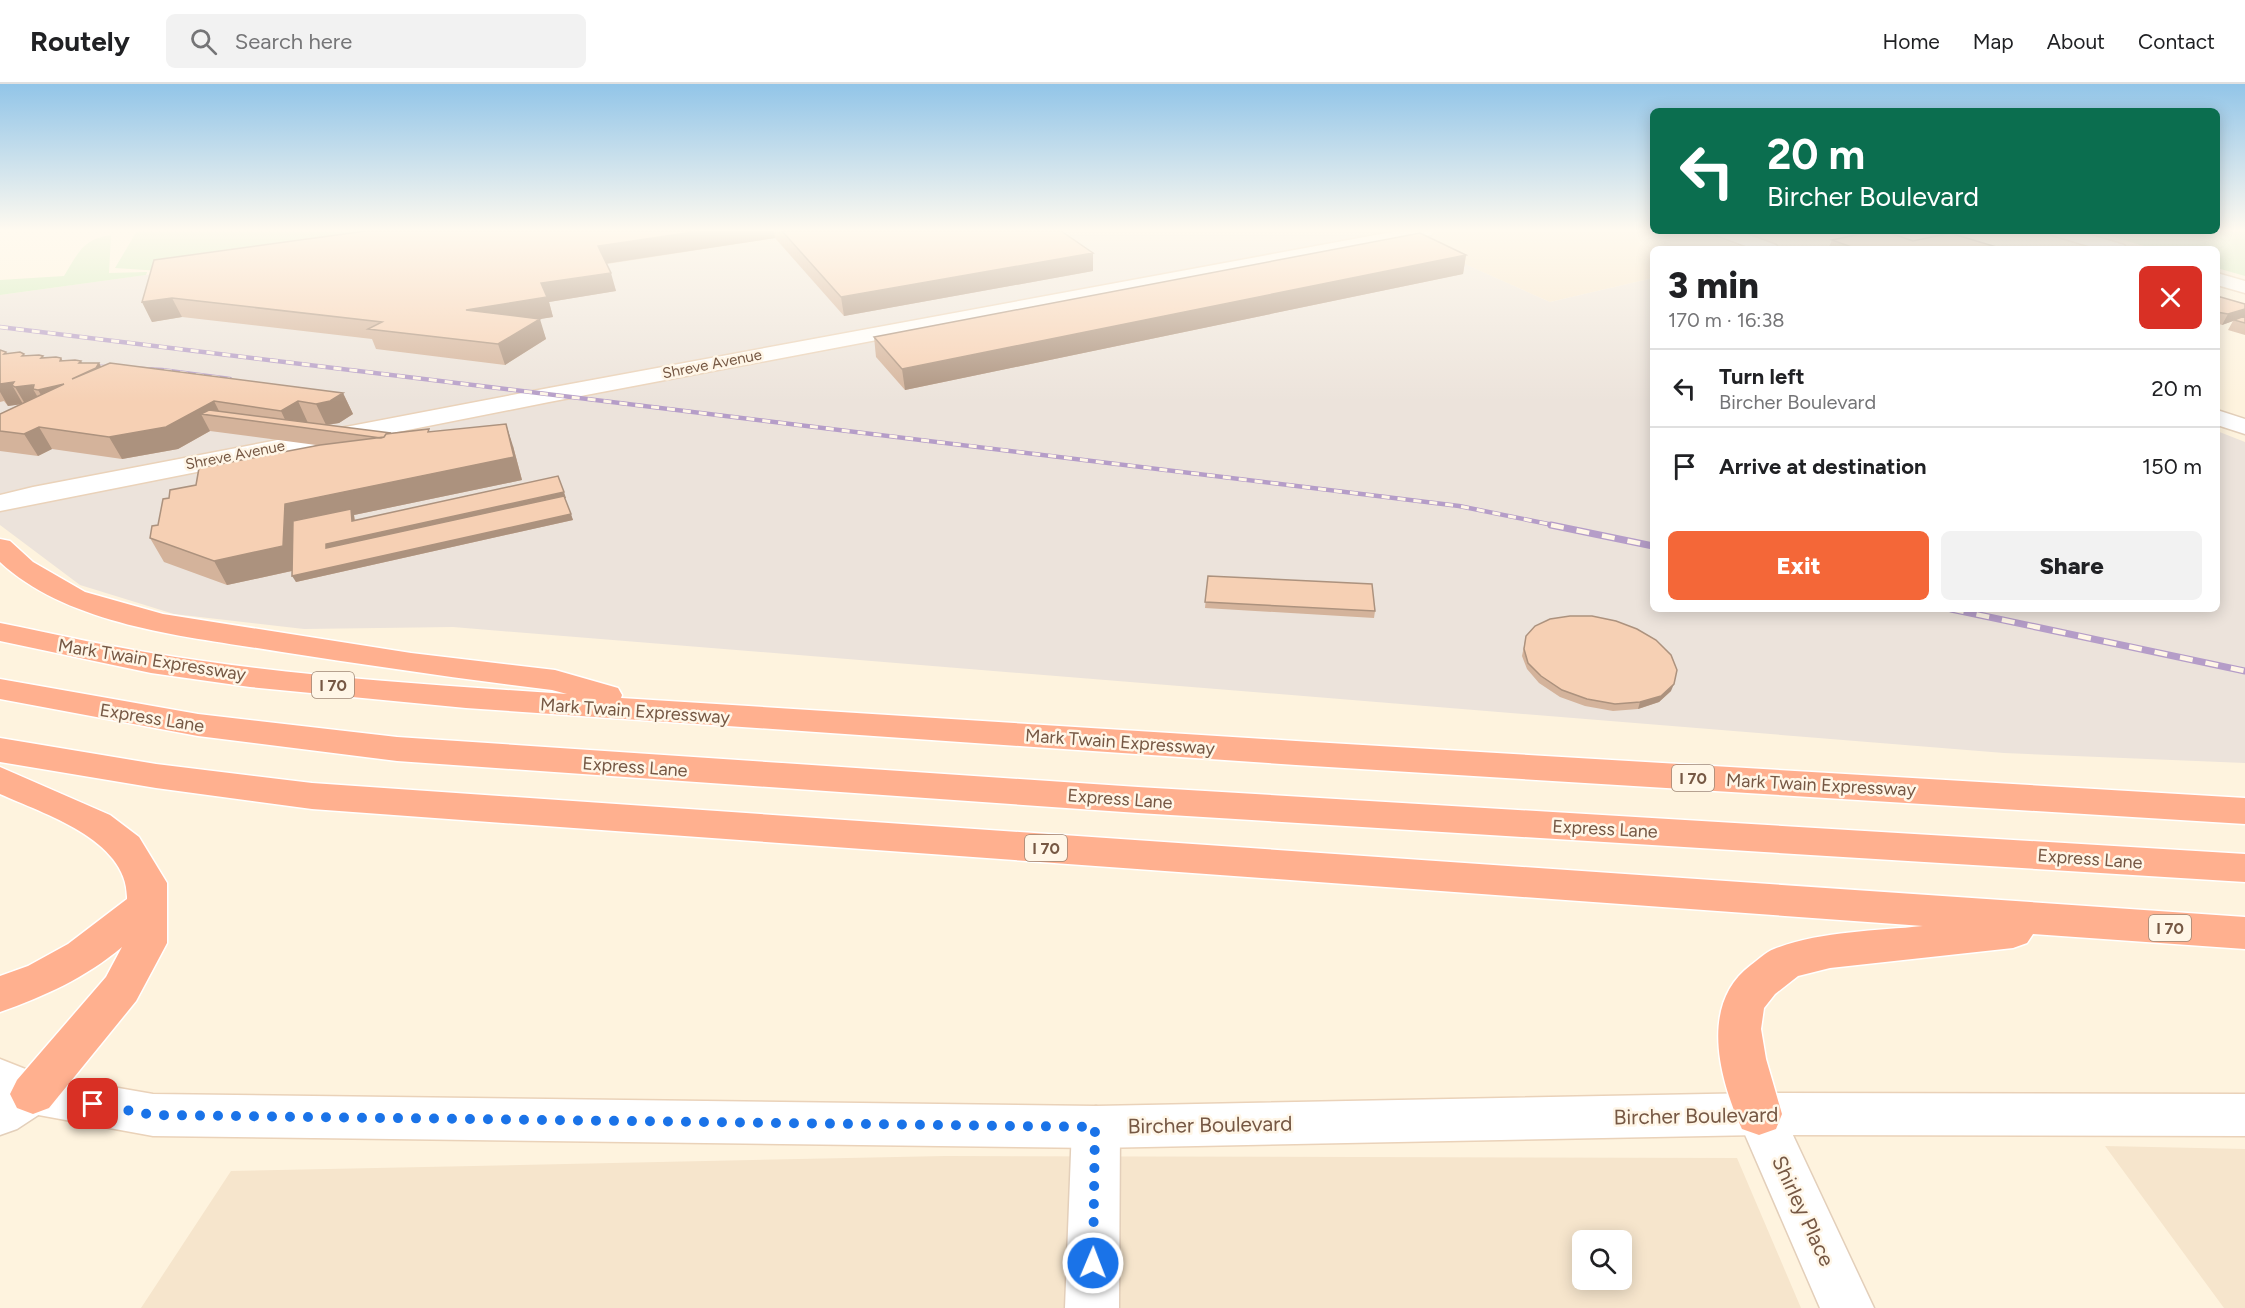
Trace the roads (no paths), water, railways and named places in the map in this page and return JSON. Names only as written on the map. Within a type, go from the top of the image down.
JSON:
[{"type":"highway","points":[[0,547],[23,568],[74,598],[142,618],[411,663],[555,680],[669,713]]},
{"type":"highway","name":"Mark Twain Expressway","points":[[0,632],[140,661],[250,677],[466,698],[669,713],[2245,811]]},
{"type":"highway","name":"Express Lane","points":[[0,689],[176,723],[281,738],[420,751],[1268,808],[2245,868]]},
{"type":"highway","name":"I 70","points":[[0,750],[82,766],[194,783],[312,796],[2245,933]]},
{"type":"highway","points":[[0,779],[97,824],[126,847],[147,883],[148,904],[146,943],[121,989],[11,1095]]},
{"type":"highway","points":[[0,994],[44,978],[83,956],[148,904]]},
{"type":"highway","points":[[1759,1114],[1743,1059],[1739,1029],[1743,1003],[1760,982],[1786,962],[1830,952],[2095,923]]},
{"type":"street","name":"Shreve Avenue","points":[[0,503],[549,394],[1118,288]]},
{"type":"street","points":[[2220,418],[2245,427]]},
{"type":"street","name":"Bircher Boulevard","points":[[11,1095],[153,1115],[1095,1127],[1759,1114],[2245,1116]]},
{"type":"street","name":"Shirley Place","points":[[1759,1114],[1847,1308]]},
{"type":"street","points":[[1092,1308],[1095,1127]]},
{"type":"railway","points":[[0,327],[1459,506],[1558,526]]},
{"type":"railway","points":[[84,366],[162,370],[230,379]]},
{"type":"railway","points":[[1551,525],[1650,545]]},
{"type":"railway","points":[[1965,612],[2245,671]]}]
